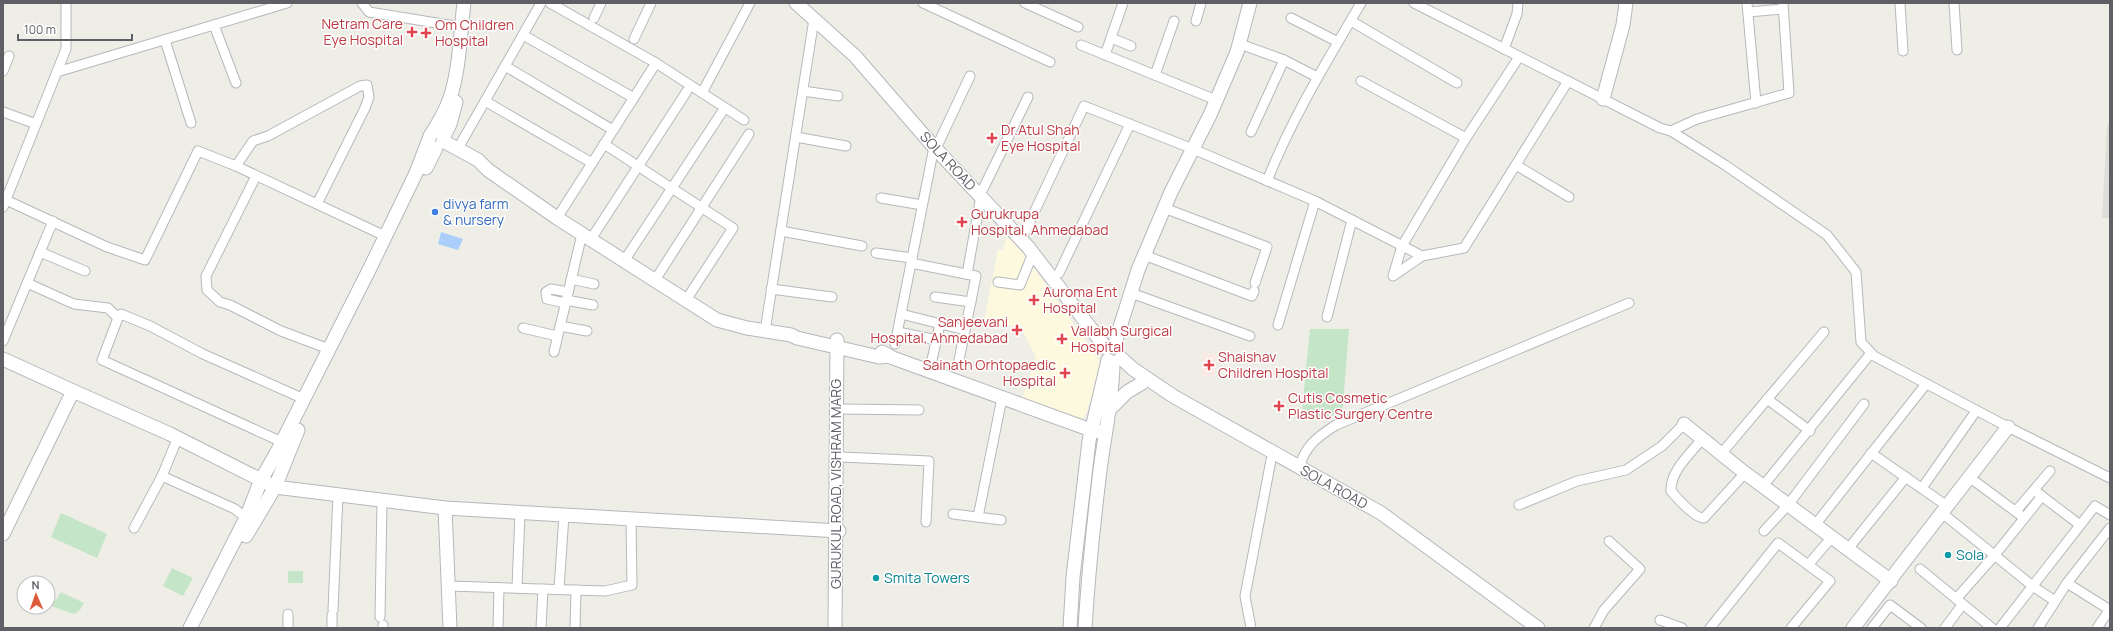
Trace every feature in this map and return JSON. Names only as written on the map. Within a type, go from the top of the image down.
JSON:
[{"type":"street","points":[[66,3],[68,28],[66,49],[5,203],[53,222],[107,247],[145,260],[198,151],[236,166],[385,236]]},
{"type":"street","points":[[57,72],[286,3]]},
{"type":"street","points":[[362,3],[369,12],[461,27]]},
{"type":"street","points":[[200,628],[244,538],[275,487],[291,445],[436,142],[442,118],[450,98],[464,3]]},
{"type":"street","points":[[190,628],[246,518],[261,480],[304,399],[416,173],[436,142],[450,124],[460,83],[470,3]]},
{"type":"street","points":[[457,150],[541,3]]},
{"type":"street","points":[[550,3],[656,63],[744,120]]},
{"type":"street","points":[[594,18],[601,3]]},
{"type":"street","points":[[634,39],[651,3]]},
{"type":"street","points":[[702,93],[750,3]]},
{"type":"street","points":[[923,3],[1050,62]]},
{"type":"street","points":[[1025,3],[1078,27]]},
{"type":"street","points":[[1106,55],[1123,3]]},
{"type":"street","points":[[1196,21],[1201,3]]},
{"type":"street","points":[[1070,628],[1082,494],[1091,430],[1131,293],[1144,255],[1164,208],[1216,100],[1240,44],[1250,3]]},
{"type":"street","points":[[1267,181],[1277,155],[1317,77],[1361,3]]},
{"type":"street","points":[[1414,3],[1603,100],[1660,128],[1671,131],[1725,165],[1826,235],[1856,272],[1862,342],[1871,353],[2008,428],[2110,478]]},
{"type":"street","points":[[1504,49],[1516,14],[1518,3]]},
{"type":"street","points":[[1603,100],[1623,25],[1626,3]]},
{"type":"street","points":[[1900,3],[1903,51]]},
{"type":"street","points":[[1954,3],[1957,50]]},
{"type":"street","name":"SOLA ROAD","points":[[802,4],[814,19],[855,56],[982,193],[1033,253],[1130,375],[1170,402],[1371,515],[1534,628]]},
{"type":"street","name":"SOLA ROAD","points":[[802,4],[856,49],[936,144]]},
{"type":"street","points":[[1671,131],[1697,118],[1756,103],[1789,93],[1783,6],[1747,7],[1756,103]]},
{"type":"street","points":[[1291,18],[1338,42]]},
{"type":"street","points":[[765,331],[814,19]]},
{"type":"street","points":[[1155,75],[1174,21]]},
{"type":"street","points":[[1351,21],[1457,83]]},
{"type":"street","points":[[214,25],[236,83]]},
{"type":"street","points":[[523,35],[634,98]]},
{"type":"street","points":[[1112,38],[1132,46]]},
{"type":"street","points":[[165,40],[191,123]]},
{"type":"street","points":[[1240,44],[1284,60],[1317,77]]},
{"type":"street","points":[[1080,45],[1216,100]]},
{"type":"street","points":[[3,71],[9,56]]},
{"type":"street","points":[[1519,57],[1466,138],[1402,246],[1393,276],[1422,256],[1464,248],[1568,81]]},
{"type":"street","points":[[1251,132],[1284,60]]},
{"type":"street","points":[[557,218],[656,63]]},
{"type":"street","points":[[505,66],[613,130]]},
{"type":"street","points":[[895,344],[922,205],[936,144],[970,76]]},
{"type":"street","points":[[1362,80],[1466,138]]},
{"type":"street","points":[[236,166],[253,141],[268,136],[360,86],[367,85],[369,97],[365,108],[317,204]]},
{"type":"street","points":[[554,352],[571,279],[586,236],[638,166],[687,91]]},
{"type":"street","points":[[803,91],[838,96]]},
{"type":"street","points":[[967,274],[982,193],[1028,97]]},
{"type":"street","points":[[485,101],[592,163]]},
{"type":"street","points":[[1025,232],[1084,106],[1193,149],[1315,201],[1422,256]]},
{"type":"street","points":[[3,112],[36,124]]},
{"type":"street","points":[[624,261],[671,187],[722,112]]},
{"type":"street","points":[[1059,273],[1130,124]]},
{"type":"street","points":[[655,280],[749,134]]},
{"type":"street","points":[[796,137],[846,146]]},
{"type":"street","points":[[436,142],[478,160],[488,170],[557,218],[717,320],[765,331],[791,335],[797,338],[881,351],[889,356],[1002,398],[1091,430],[1105,433]]},
{"type":"street","points":[[436,142],[475,167],[488,170]]},
{"type":"street","points":[[604,144],[733,228],[686,300]]},
{"type":"street","points":[[1516,165],[1569,197]]},
{"type":"street","points":[[256,176],[206,276],[207,290],[220,302],[230,305],[281,331],[329,349]]},
{"type":"street","name":"SOLA ROAD","points":[[982,193],[1025,232],[1041,250],[1094,318],[1113,354],[1173,396],[1381,513],[1534,628]]},
{"type":"street","points":[[881,198],[922,205]]},
{"type":"street","points":[[1278,325],[1315,201]]},
{"type":"street","points":[[1144,255],[1252,296],[1266,247],[1164,208]]},
{"type":"street","points":[[1327,317],[1352,220]]},
{"type":"street","points":[[3,341],[53,222]]},
{"type":"street","points":[[781,231],[862,246]]},
{"type":"street","points":[[40,252],[85,271]]},
{"type":"street","points":[[876,253],[976,276],[958,366]]},
{"type":"street","points":[[998,282],[1020,285],[1033,253]]},
{"type":"street","points":[[571,279],[594,284]]},
{"type":"street","points":[[27,283],[74,304],[108,308],[118,318]]},
{"type":"street","points":[[771,289],[832,297]]},
{"type":"street","points":[[1131,293],[1250,336]]},
{"type":"street","points":[[935,297],[971,302]]},
{"type":"street","points":[[567,298],[593,305]]},
{"type":"street","points":[[1299,468],[1302,458],[1312,442],[1336,425],[1629,303]]},
{"type":"street","points":[[282,442],[102,360],[118,318],[121,314],[150,326],[203,354],[304,399]]},
{"type":"street","points":[[901,314],[965,330]]},
{"type":"street","points":[[932,360],[940,324]]},
{"type":"street","points":[[560,326],[587,331]]},
{"type":"street","points":[[523,328],[558,336]]},
{"type":"street","points":[[898,332],[936,340]]},
{"type":"street","points":[[1721,454],[1824,332]]},
{"type":"street","name":"GURUKUL ROAD, VISHRAM MARG","points":[[840,628],[837,531],[841,457],[842,344]]},
{"type":"street","name":"GURUKUL ROAD, VISHRAM MARG","points":[[835,628],[842,344]]},
{"type":"street","points":[[1764,486],[1810,431],[1871,353]]},
{"type":"street","points":[[1085,628],[1090,563],[1105,433],[1110,409],[1113,354]]},
{"type":"street","points":[[3,358],[178,438],[275,487],[445,508],[837,531]]},
{"type":"street","points":[[1110,409],[1127,392],[1142,383]]},
{"type":"street","points":[[1815,525],[1926,384]]},
{"type":"street","points":[[3,534],[73,391]]},
{"type":"street","points":[[978,517],[1002,398]]},
{"type":"street","points":[[1768,399],[1810,431]]},
{"type":"street","points":[[1764,531],[1788,505],[1864,404]]},
{"type":"street","points":[[842,409],[919,410]]},
{"type":"street","points":[[1922,488],[1976,411]]},
{"type":"street","points":[[1520,505],[1577,481],[1626,470],[1662,446],[1684,424],[1745,473],[1891,581]]},
{"type":"street","points":[[1854,628],[2008,428]]},
{"type":"street","points":[[134,528],[162,476],[178,438]]},
{"type":"street","points":[[1702,439],[1674,475],[1671,484],[1671,491],[1692,511],[1701,518],[1704,518],[1745,473]]},
{"type":"street","points":[[1871,453],[1922,488],[1994,556],[2034,587],[2055,601]]},
{"type":"street","points":[[841,457],[928,461],[926,522]]},
{"type":"street","points":[[1251,628],[1244,596],[1272,460]]},
{"type":"street","points":[[1945,628],[1959,602],[1994,556],[2034,490],[2050,471]]},
{"type":"street","points":[[162,476],[235,509],[246,518]]},
{"type":"street","points":[[1848,549],[1906,477]]},
{"type":"street","points":[[1970,477],[2020,514]]},
{"type":"street","points":[[2034,490],[2080,525]]},
{"type":"street","points":[[332,628],[338,495]]},
{"type":"street","points":[[2020,514],[2042,496]]},
{"type":"street","points":[[382,500],[382,624]]},
{"type":"street","points":[[2000,628],[2034,587],[2095,506],[2110,516]]},
{"type":"street","points":[[445,508],[450,628]]},
{"type":"street","points":[[517,588],[520,513]]},
{"type":"street","points":[[953,514],[1001,520]]},
{"type":"street","points":[[559,589],[564,515]]},
{"type":"street","points":[[449,586],[605,591],[632,585],[631,519]]},
{"type":"street","points":[[2038,628],[2067,583],[2108,533]]},
{"type":"street","points":[[1808,565],[1832,537]]},
{"type":"street","points":[[1594,628],[1604,610],[1640,568],[1608,541]]},
{"type":"street","points":[[1710,628],[1778,543],[1830,581],[1791,628]]},
{"type":"street","points":[[1920,569],[1992,628]]},
{"type":"street","points":[[2067,583],[2110,610],[2098,628]]},
{"type":"street","points":[[498,588],[498,628]]},
{"type":"street","points":[[541,628],[543,589]]},
{"type":"street","points":[[575,628],[576,590]]},
{"type":"street","points":[[1878,597],[1920,628]]},
{"type":"street","points":[[1872,628],[1890,605]]},
{"type":"street","points":[[288,614],[288,628]]},
{"type":"street","points":[[1660,620],[1682,628]]},
{"type":"shaded area","points":[[2110,123],[2110,218],[2102,218],[2107,126]]},
{"type":"shaded area","points":[[1008,232],[1103,365],[1082,424],[1021,402],[1036,357],[1021,328],[984,321],[998,250],[1003,250]]},
{"type":"shaded area","name":"Shaishav Children Hospital","points":[[1203,353],[1216,354],[1214,377],[1201,376]]},
{"type":"green space","points":[[1310,329],[1349,329],[1343,405],[1341,415],[1301,420]]},
{"type":"green space","points":[[61,513],[107,534],[97,558],[51,537]]},
{"type":"green space","points":[[172,568],[193,578],[183,596],[163,586]]},
{"type":"green space","points":[[288,571],[303,571],[303,583],[288,583]]},
{"type":"green space","points":[[61,592],[84,603],[80,610],[74,614],[56,608],[56,600]]},
{"type":"water","points":[[441,232],[463,239],[458,250],[438,244]]},
{"type":"place","name":"Netram Care Eye Hospital","points":[[412,32]]},
{"type":"place","name":"Om Children Hospital","points":[[426,33]]},
{"type":"place","name":"Dr.Atul Shah Eye Hospital","points":[[992,138]]},
{"type":"place","name":"divya farm & nursery","points":[[435,212]]},
{"type":"place","name":"Gurukrupa Hospital, Ahmedabad","points":[[962,222]]},
{"type":"place","name":"Auroma Ent Hospital","points":[[1034,300]]},
{"type":"place","name":"Sanjeevani Hospital, Ahmedabad","points":[[1017,330]]},
{"type":"place","name":"Vallabh Surgical Hospital","points":[[1062,339]]},
{"type":"place","name":"Shaishav Children Hospital","points":[[1209,365]]},
{"type":"place","name":"Sainath Orhtopaedic Hospital","points":[[1065,373]]},
{"type":"place","name":"Cutis Cosmetic Plastic Surgery Centre","points":[[1279,406]]},
{"type":"place","name":"Sola","points":[[1948,555]]},
{"type":"place","name":"Smita Towers","points":[[876,578]]}]
